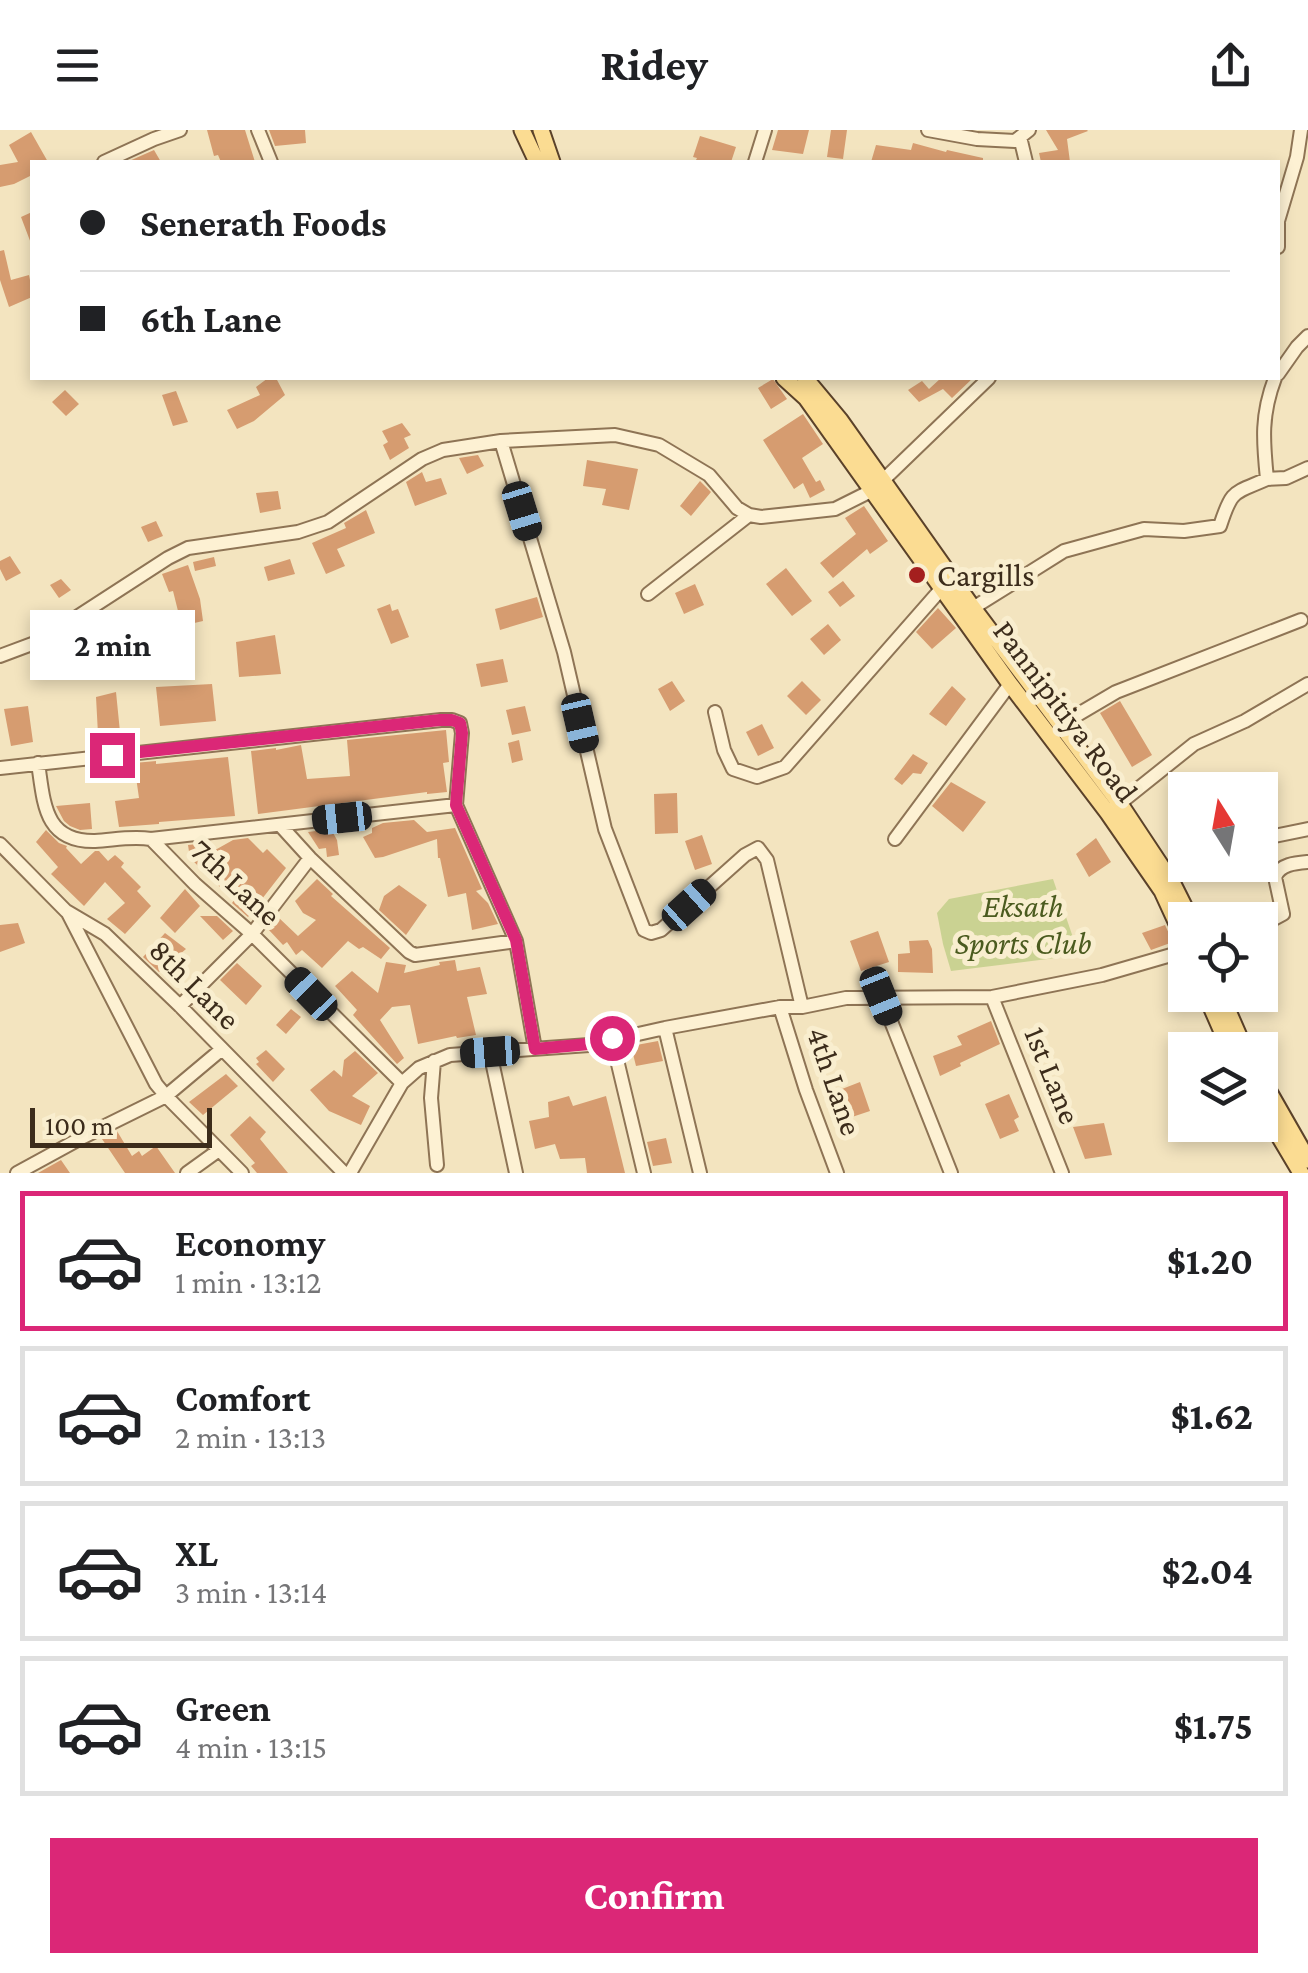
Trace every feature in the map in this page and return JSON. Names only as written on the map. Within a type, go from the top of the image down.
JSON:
[{"type":"main road","points":[[522,130],[536,160]]},
{"type":"main road","points":[[541,130],[551,160]]},
{"type":"main road","name":"Pannipitiya Road","points":[[786,380],[806,398],[878,486],[1060,725],[1114,808],[1168,903]]},
{"type":"main road","name":"Pannipitiya Road","points":[[807,380],[840,420],[942,588],[1010,684],[1114,808],[1174,884],[1182,902]]},
{"type":"main road","points":[[1278,1106],[1306,1152]]},
{"type":"main road","points":[[1278,1134],[1301,1173]]},
{"type":"street","points":[[108,160],[180,130]]},
{"type":"street","points":[[258,130],[270,160]]},
{"type":"street","points":[[755,160],[765,130]]},
{"type":"street","points":[[928,130],[1016,141],[1025,134]]},
{"type":"street","points":[[1280,215],[1298,158],[1301,130]]},
{"type":"street","points":[[1025,134],[1026,160]]},
{"type":"street","points":[[1280,370],[1308,336]]},
{"type":"street","points":[[0,656],[40,641],[188,548],[298,532],[328,522],[422,459],[443,450],[501,441],[614,435],[659,445],[708,475],[737,508],[749,515],[835,509],[878,486],[987,380]]},
{"type":"street","points":[[1268,479],[1266,403],[1275,380]]},
{"type":"street","points":[[501,441],[564,652],[605,829],[644,930],[651,934],[661,930],[745,855],[758,848],[768,860],[802,1007]]},
{"type":"street","points":[[973,608],[1064,551],[1144,529],[1184,531],[1220,526],[1228,500],[1236,492],[1308,468]]},
{"type":"street","points":[[648,594],[749,515]]},
{"type":"street","points":[[715,712],[733,769],[758,777],[785,767],[942,588]]},
{"type":"street","points":[[1060,725],[1116,692],[1301,620]]},
{"type":"street","points":[[895,839],[1010,684]]},
{"type":"street","points":[[1114,808],[1194,744],[1307,688]]},
{"type":"street","points":[[0,768],[452,720],[460,723],[456,805],[516,940],[535,1049]]},
{"type":"street","name":"7th Lane","points":[[38,763],[49,820],[58,832],[93,841],[150,839],[402,1083]]},
{"type":"street","points":[[150,839],[456,805]]},
{"type":"street","points":[[280,825],[415,956],[516,940]]},
{"type":"street","points":[[1278,835],[1308,829]]},
{"type":"street","name":"8th Lane","points":[[0,844],[66,911],[105,934],[347,1173]]},
{"type":"street","points":[[180,1006],[252,934],[310,858]]},
{"type":"street","points":[[1278,917],[1283,914],[1277,872],[1292,863],[1308,862]]},
{"type":"street","points":[[66,911],[156,1084],[242,1173]]},
{"type":"street","points":[[347,1173],[402,1083],[419,1068],[450,1055],[589,1044],[846,998],[992,997],[1102,975],[1168,956]]},
{"type":"street","points":[[881,996],[951,1173]]},
{"type":"street","name":"1st Lane","points":[[992,997],[1062,1173]]},
{"type":"street","name":"4th Lane","points":[[780,1007],[838,1173]]},
{"type":"street","points":[[665,1028],[700,1173]]},
{"type":"street","points":[[612,1038],[644,1173]]},
{"type":"street","points":[[17,1173],[166,1096],[222,1049]]},
{"type":"street","points":[[490,1052],[516,1173]]},
{"type":"street","points":[[434,1061],[431,1098],[437,1164]]},
{"type":"street","points":[[188,1173],[220,1150]]},
{"type":"green space","name":"Eksath Sports Club","points":[[1053,879],[1079,955],[951,971],[937,913],[949,899]]},
{"type":"building","points":[[207,130],[245,130],[254,160],[220,160],[218,155],[214,156]]},
{"type":"building","points":[[269,130],[305,130],[306,143],[275,146]]},
{"type":"building","points":[[778,130],[809,130],[803,154],[772,150]]},
{"type":"building","points":[[831,130],[847,130],[843,159],[827,157]]},
{"type":"building","points":[[1046,130],[1088,131],[1067,139],[1070,160],[1041,160],[1039,153],[1058,150]]},
{"type":"building","points":[[31,132],[47,160],[30,160],[30,176],[0,187],[0,165],[18,162],[9,145]]},
{"type":"building","points":[[700,136],[736,147],[732,160],[693,157]]},
{"type":"building","points":[[913,143],[983,160],[872,160],[876,145],[911,150]]},
{"type":"building","points":[[154,150],[160,160],[132,160]]},
{"type":"building","points":[[30,213],[30,241],[21,217]]},
{"type":"building","points":[[4,250],[11,280],[29,275],[30,280],[30,298],[9,307],[0,280],[0,251]]},
{"type":"building","points":[[265,380],[277,380],[285,395],[254,421],[237,429],[227,410],[260,395],[256,387]]},
{"type":"building","points":[[774,380],[787,399],[771,409],[758,388]]},
{"type":"building","points":[[939,380],[971,380],[952,398],[943,389],[919,402],[908,390],[922,381],[929,389]]},
{"type":"building","points":[[65,390],[79,404],[66,416],[52,402]]},
{"type":"building","points":[[176,391],[188,422],[173,426],[162,395]]},
{"type":"building","points":[[803,414],[823,444],[802,458],[825,490],[810,498],[803,483],[794,489],[763,440]]},
{"type":"building","points":[[402,423],[411,435],[404,438],[409,448],[390,460],[382,431]]},
{"type":"building","points":[[478,455],[484,466],[467,474],[459,458]]},
{"type":"building","points":[[587,460],[638,469],[629,510],[602,505],[606,489],[583,486]]},
{"type":"building","points":[[422,472],[426,482],[441,478],[447,494],[415,506],[406,482]]},
{"type":"building","points":[[700,481],[711,492],[691,516],[680,506]]},
{"type":"building","points":[[278,491],[281,509],[260,513],[256,493]]},
{"type":"building","points":[[864,506],[888,541],[870,554],[867,549],[833,578],[820,563],[856,534],[845,518]]},
{"type":"building","points":[[366,510],[375,533],[337,549],[345,566],[326,574],[312,543],[346,528],[344,523]]},
{"type":"building","points":[[156,521],[163,536],[148,542],[141,527]]},
{"type":"building","points":[[10,556],[21,573],[6,581],[0,561]]},
{"type":"building","points":[[214,557],[216,566],[195,571],[193,562]]},
{"type":"building","points":[[290,559],[295,574],[268,581],[264,567]]},
{"type":"building","points":[[188,565],[203,621],[177,627],[172,613],[178,611],[173,591],[169,592],[162,574]]},
{"type":"building","points":[[786,568],[812,601],[792,616],[766,584]]},
{"type":"building","points":[[61,579],[71,590],[59,598],[50,585]]},
{"type":"building","points":[[843,581],[855,596],[840,607],[828,592]]},
{"type":"building","points":[[695,584],[704,605],[684,614],[675,593]]},
{"type":"building","points":[[537,597],[543,617],[500,630],[495,609]]},
{"type":"building","points":[[390,604],[392,611],[398,609],[409,637],[391,644],[377,609]]},
{"type":"building","points":[[938,608],[956,628],[932,649],[916,632]]},
{"type":"building","points":[[828,624],[841,640],[824,655],[810,639]]},
{"type":"building","points":[[275,635],[281,674],[239,677],[236,642]]},
{"type":"building","points":[[178,636],[183,649],[161,656],[157,643]]},
{"type":"building","points":[[84,639],[94,663],[77,669],[67,644]]},
{"type":"building","points":[[503,659],[508,682],[481,687],[476,664]]},
{"type":"building","points":[[672,681],[685,701],[670,711],[658,689]]},
{"type":"building","points":[[802,681],[821,700],[806,715],[787,696]]},
{"type":"building","points":[[212,684],[216,721],[160,726],[156,687]]},
{"type":"building","points":[[952,686],[966,699],[946,726],[929,714]]},
{"type":"building","points":[[116,692],[120,732],[98,734],[96,697]]},
{"type":"building","points":[[1120,701],[1152,755],[1132,767],[1100,713]]},
{"type":"building","points":[[28,706],[33,742],[11,746],[4,709]]},
{"type":"building","points":[[525,706],[531,731],[512,735],[506,710]]},
{"type":"building","points":[[762,724],[774,748],[758,756],[746,732]]},
{"type":"building","points":[[446,730],[449,762],[443,763],[447,792],[258,814],[251,751],[301,745],[307,779],[350,776],[347,740]]},
{"type":"building","points":[[519,740],[523,760],[512,763],[508,743]]},
{"type":"building","points":[[913,754],[928,763],[921,774],[913,773],[902,785],[894,779]]},
{"type":"building","points":[[228,757],[235,816],[119,827],[115,801],[139,798],[134,763]]},
{"type":"building","points":[[951,782],[986,802],[963,832],[932,806]]},
{"type":"building","points":[[677,793],[678,833],[655,834],[654,794]]},
{"type":"building","points":[[90,803],[92,829],[70,826],[56,806]]},
{"type":"building","points":[[414,820],[427,832],[455,828],[482,889],[476,891],[488,903],[498,924],[472,930],[466,893],[448,897],[437,839],[375,858],[363,837],[372,833],[372,828]]},
{"type":"building","points":[[331,829],[339,855],[327,857],[326,848],[319,849],[308,832]]},
{"type":"building","points":[[46,830],[67,846],[81,864],[95,851],[108,861],[115,855],[124,863],[121,867],[141,887],[137,891],[151,906],[125,934],[107,919],[125,903],[105,882],[84,906],[51,874],[58,867],[36,842]]},
{"type":"building","points":[[702,835],[712,864],[695,870],[685,841]]},
{"type":"building","points":[[248,838],[263,853],[267,849],[286,868],[248,917],[232,903],[236,898],[190,858],[188,845],[208,843],[208,854],[233,840]]},
{"type":"building","points":[[1096,838],[1111,862],[1089,877],[1076,854]]},
{"type":"building","points":[[317,879],[390,948],[381,959],[348,941],[322,968],[302,950],[296,955],[287,942],[283,945],[268,929],[278,917],[298,936],[316,920],[303,913],[295,901]]},
{"type":"building","points":[[399,885],[427,905],[406,935],[379,910],[384,896]]},
{"type":"building","points":[[185,889],[200,906],[175,933],[160,918]]},
{"type":"building","points":[[200,916],[217,916],[233,931],[223,940]]},
{"type":"building","points":[[18,923],[25,943],[0,952],[0,925]]},
{"type":"building","points":[[1165,925],[1168,944],[1151,950],[1142,933]]},
{"type":"building","points":[[878,931],[889,962],[861,971],[850,941]]},
{"type":"building","points":[[165,933],[186,949],[159,972],[143,957]]},
{"type":"building","points":[[928,940],[933,973],[898,972],[898,954],[910,953],[909,941]]},
{"type":"building","points":[[455,960],[457,971],[480,967],[487,994],[467,997],[476,1035],[418,1044],[410,1005],[392,1007],[380,1020],[404,1058],[397,1064],[353,1015],[357,1010],[335,986],[352,971],[378,993],[386,962],[406,965],[404,973]]},
{"type":"building","points":[[237,963],[262,986],[246,1005],[220,980]]},
{"type":"building","points":[[291,1009],[301,1017],[286,1034],[276,1025]]},
{"type":"building","points":[[991,1021],[1000,1044],[940,1076],[933,1056],[962,1045],[957,1036]]},
{"type":"building","points":[[658,1041],[663,1061],[636,1066],[631,1046]]},
{"type":"building","points":[[266,1050],[285,1069],[273,1082],[256,1064],[256,1058]]},
{"type":"building","points":[[355,1051],[378,1073],[352,1096],[370,1106],[361,1125],[329,1111],[310,1090],[334,1070],[342,1077],[344,1060]]},
{"type":"building","points":[[226,1074],[238,1086],[203,1115],[189,1102]]},
{"type":"building","points":[[860,1082],[870,1111],[834,1123],[829,1111],[845,1104],[842,1089]]},
{"type":"building","points":[[1009,1094],[1019,1117],[1014,1120],[1019,1131],[1000,1139],[985,1104]]},
{"type":"building","points":[[569,1096],[573,1106],[606,1096],[625,1173],[587,1173],[585,1158],[560,1159],[555,1144],[535,1149],[529,1121],[549,1117],[548,1102]]},
{"type":"building","points":[[250,1116],[266,1132],[260,1139],[288,1173],[257,1173],[251,1166],[255,1163],[230,1135]]},
{"type":"building","points":[[1104,1123],[1112,1155],[1085,1159],[1073,1127]]},
{"type":"building","points":[[117,1131],[132,1156],[139,1151],[142,1156],[156,1146],[175,1173],[125,1173],[102,1139]]},
{"type":"building","points":[[666,1138],[672,1163],[653,1166],[647,1142]]},
{"type":"building","points":[[61,1160],[70,1173],[38,1173]]},
{"type":"place","name":"Cargills","points":[[917,575]]},
{"type":"route","points":[[112,755],[440,720],[460,723],[456,805],[516,940],[535,1049],[612,1038]]}]
